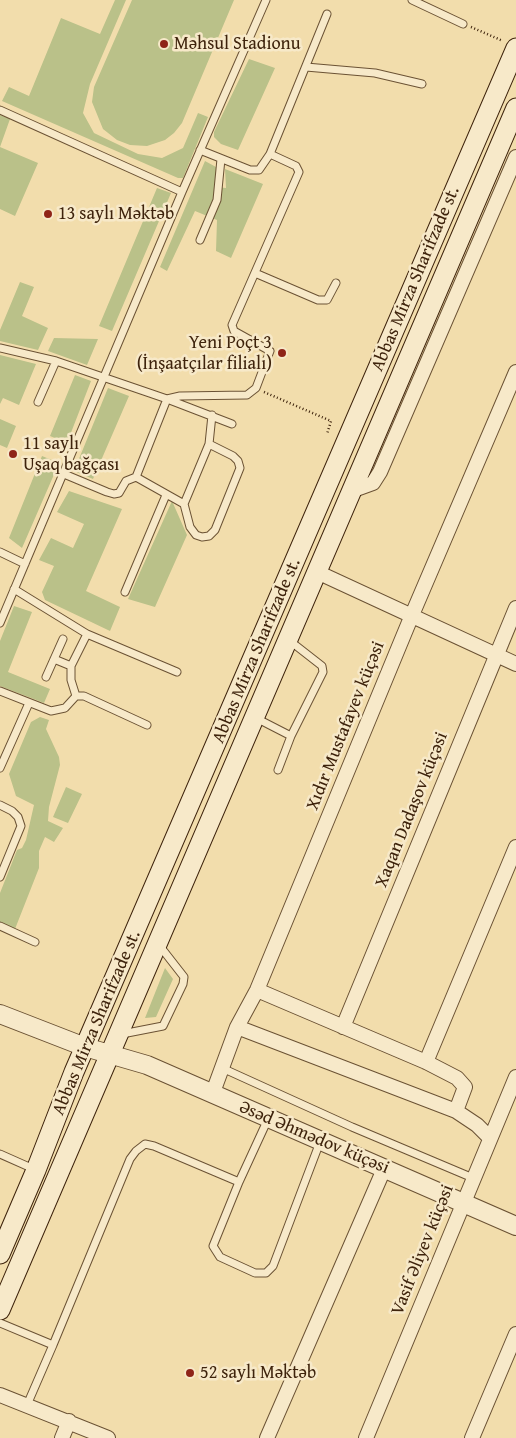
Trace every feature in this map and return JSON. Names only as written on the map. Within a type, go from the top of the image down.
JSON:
[{"type":"main road","name":"Abbas Mirza Sharifzade st.","points":[[0,1254],[85,1047],[516,48]]},
{"type":"main road","name":"Abbas Mirza Sharifzade st.","points":[[0,1310],[516,108]]},
{"type":"main road","points":[[210,761],[231,770]]},
{"type":"street","points":[[351,490],[373,483],[380,472],[516,157]]},
{"type":"street","name":"Xıdır Mustafayev küçəsi","points":[[212,1095],[236,1027],[257,990],[412,615],[516,372]]},
{"type":"street","points":[[316,572],[516,664]]},
{"type":"street","name":"Xaqan Dadaşov küçəsi","points":[[343,1027],[516,608]]},
{"type":"street","points":[[426,1062],[516,848]]},
{"type":"street","points":[[257,990],[426,1062],[456,1078],[465,1087],[456,1111]]},
{"type":"street","name":"Əsəd Əhmədov küçəsi","points":[[0,1014],[85,1047],[147,1065],[212,1095],[516,1226]]},
{"type":"street","points":[[236,1027],[456,1111],[477,1125],[490,1138]]},
{"type":"street","name":"Vasif Əliyev küçəsi","points":[[366,1438],[516,1077]]},
{"type":"street","points":[[267,1438],[384,1169]]},
{"type":"street","points":[[472,1438],[516,1334]]},
{"type":"street","points":[[0,1395],[108,1438]]},
{"type":"street","points":[[62,1438],[69,1421]]},
{"type":"lane","points":[[0,623],[182,192],[266,0]]},
{"type":"lane","points":[[412,0],[463,24]]},
{"type":"lane","points":[[200,150],[250,170],[259,170],[270,154],[327,14]]},
{"type":"lane","points":[[306,67],[375,73],[422,84]]},
{"type":"lane","points":[[0,110],[182,192]]},
{"type":"lane","points":[[166,398],[246,395],[256,388],[270,351],[234,330],[232,325],[299,172],[296,166],[270,154]]},
{"type":"lane","points":[[200,240],[217,200],[221,158]]},
{"type":"lane","points":[[255,273],[318,300],[327,300],[336,283]]},
{"type":"lane","points":[[0,348],[56,361],[166,398],[232,424]]},
{"type":"lane","points":[[38,402],[56,361]]},
{"type":"lane","points":[[136,478],[166,398]]},
{"type":"lane","points":[[209,444],[233,456],[238,461],[240,468],[215,530],[209,536],[196,535],[190,527],[184,504],[209,444],[212,415]]},
{"type":"lane","points":[[64,474],[114,494],[119,493],[126,481],[136,478],[184,504]]},
{"type":"lane","points":[[125,592],[166,495]]},
{"type":"lane","points":[[0,552],[25,564]]},
{"type":"lane","points":[[14,589],[87,634],[177,672]]},
{"type":"lane","points":[[76,696],[71,680],[71,666],[87,634]]},
{"type":"lane","points":[[46,677],[63,639]]},
{"type":"lane","points":[[278,770],[291,736],[323,672],[322,666],[287,639]]},
{"type":"lane","points":[[54,659],[71,666]]},
{"type":"lane","points":[[0,691],[51,711],[59,711],[76,696]]},
{"type":"lane","points":[[76,696],[93,699],[147,725]]},
{"type":"lane","points":[[0,768],[29,703]]},
{"type":"lane","points":[[254,717],[291,736]]},
{"type":"lane","points":[[0,805],[12,811],[18,817],[21,826],[0,877]]},
{"type":"lane","points":[[0,926],[35,942]]},
{"type":"lane","points":[[119,1034],[163,1026],[183,984],[184,977],[157,943]]},
{"type":"lane","points":[[222,1068],[352,1127],[473,1178]]},
{"type":"lane","points":[[268,1119],[239,1182],[213,1246],[220,1257],[255,1273],[266,1273],[273,1266],[321,1142]]},
{"type":"lane","points":[[27,1405],[130,1159],[136,1151],[145,1144],[154,1146],[239,1182]]},
{"type":"lane","points":[[0,1154],[36,1170]]},
{"type":"lane","points":[[0,1323],[53,1345]]},
{"type":"path","points":[[463,24],[488,34]]},
{"type":"path","points":[[256,388],[331,421],[327,434]]},
{"type":"green space","points":[[115,0],[126,0],[90,84],[83,113],[94,133],[138,154],[162,158],[183,148],[198,113],[208,117],[183,178],[178,178],[2,101],[9,87],[29,96],[61,18],[100,34]]},
{"type":"green space","name":"Məhsul Stadionu","points":[[132,0],[234,0],[182,123],[165,140],[147,146],[130,145],[117,140],[103,129],[92,102],[94,87]]},
{"type":"green space","points":[[249,59],[275,68],[238,150],[221,144],[214,137],[214,132]]},
{"type":"green space","points":[[0,115],[10,119],[0,147]]},
{"type":"green space","points":[[0,147],[38,163],[15,216],[0,209]]},
{"type":"green space","points":[[205,161],[216,167],[216,187],[226,188],[225,169],[263,184],[231,258],[216,251],[217,220],[195,211],[167,271],[160,267]]},
{"type":"green space","points":[[157,188],[171,193],[112,331],[99,326]]},
{"type":"green space","points":[[20,282],[34,287],[22,316],[48,328],[38,350],[0,341],[0,330]]},
{"type":"green space","points":[[54,338],[98,339],[87,365],[48,351]]},
{"type":"green space","points":[[0,355],[36,364],[19,405],[3,398],[0,404]]},
{"type":"green space","points":[[75,375],[91,381],[67,443],[50,436]]},
{"type":"green space","points":[[108,388],[129,396],[93,479],[74,471]]},
{"type":"green space","points":[[0,419],[16,426],[7,448],[0,445]]},
{"type":"green space","points":[[42,456],[59,463],[22,548],[9,538]]},
{"type":"green space","points":[[69,491],[122,509],[86,591],[120,607],[110,631],[45,600],[42,592],[54,566],[39,560],[51,538],[73,548],[84,524],[57,512]]},
{"type":"green space","points":[[172,501],[187,535],[155,607],[128,599]]},
{"type":"green space","points":[[14,606],[32,612],[8,672],[50,689],[44,703],[0,686],[0,641]]},
{"type":"green space","points":[[40,717],[49,720],[46,729],[59,757],[60,765],[49,807],[48,821],[63,828],[54,842],[45,837],[39,851],[39,868],[15,929],[0,923],[0,893],[17,850],[22,848],[26,840],[34,805],[16,796],[9,774],[31,722]]},
{"type":"green space","points":[[66,787],[82,794],[68,823],[53,817]]},
{"type":"green space","points":[[165,968],[173,979],[156,1017],[145,1018]]},
{"type":"place","name":"Məhsul Stadionu","points":[[164,44]]},
{"type":"place","name":"13 saylı Məktəb","points":[[48,214]]},
{"type":"place","name":"Yeni Poçt 3 (İnşaatçılar filialı)","points":[[282,353]]},
{"type":"place","name":"11 saylı Uşaq bağçası","points":[[13,454]]},
{"type":"place","name":"52 saylı Məktəb","points":[[190,1373]]}]
